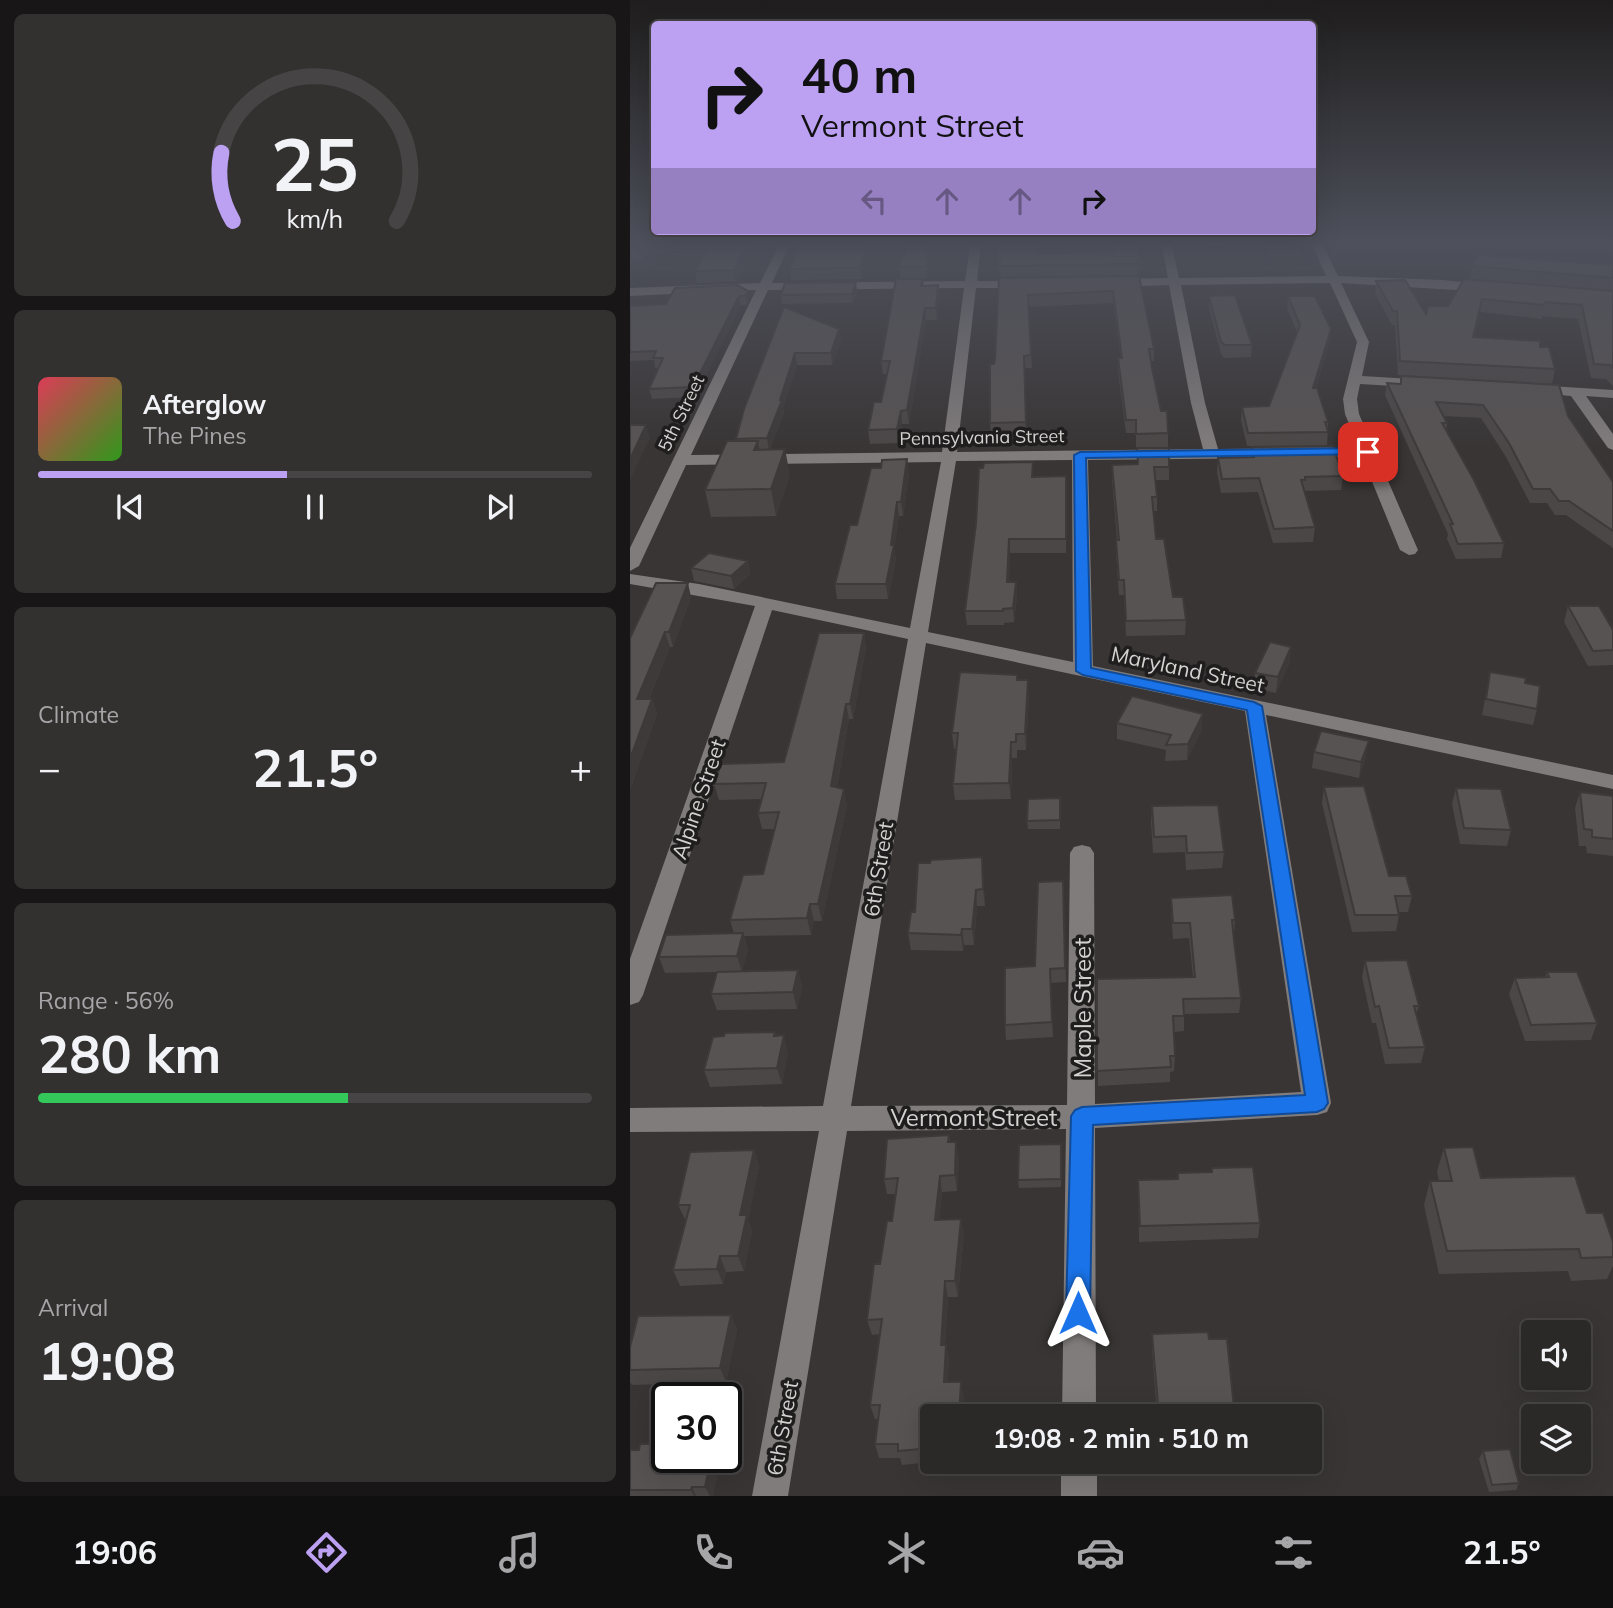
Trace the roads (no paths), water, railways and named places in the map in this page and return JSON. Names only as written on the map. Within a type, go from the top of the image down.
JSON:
[{"type":"street","name":"5th Street","points":[[630,566],[752,311]]},
{"type":"street","name":"6th Street","points":[[770,1496],[949,457],[968,311]]},
{"type":"street","points":[[1180,311],[1198,403],[1212,453]]},
{"type":"street","points":[[1349,311],[1363,342],[1350,399],[1352,414],[1409,550]]},
{"type":"street","points":[[1354,380],[1442,384]]},
{"type":"street","points":[[1523,389],[1613,394]]},
{"type":"street","points":[[1576,392],[1613,445]]},
{"type":"street","name":"Pennsylvania Street","points":[[680,460],[1368,452]]},
{"type":"street","points":[[1080,455],[1083,671]]},
{"type":"street","name":"Maryland Street","points":[[630,579],[699,589],[1613,782]]},
{"type":"street","name":"Alpine Street","points":[[630,995],[765,604]]},
{"type":"street","name":"Vermont Street","points":[[630,1120],[1082,1116],[1317,1103],[1254,706]]},
{"type":"street","name":"Maple Street","points":[[1079,1404],[1082,853]]},
{"type":"street","points":[[1079,1474],[1079,1496]]}]
